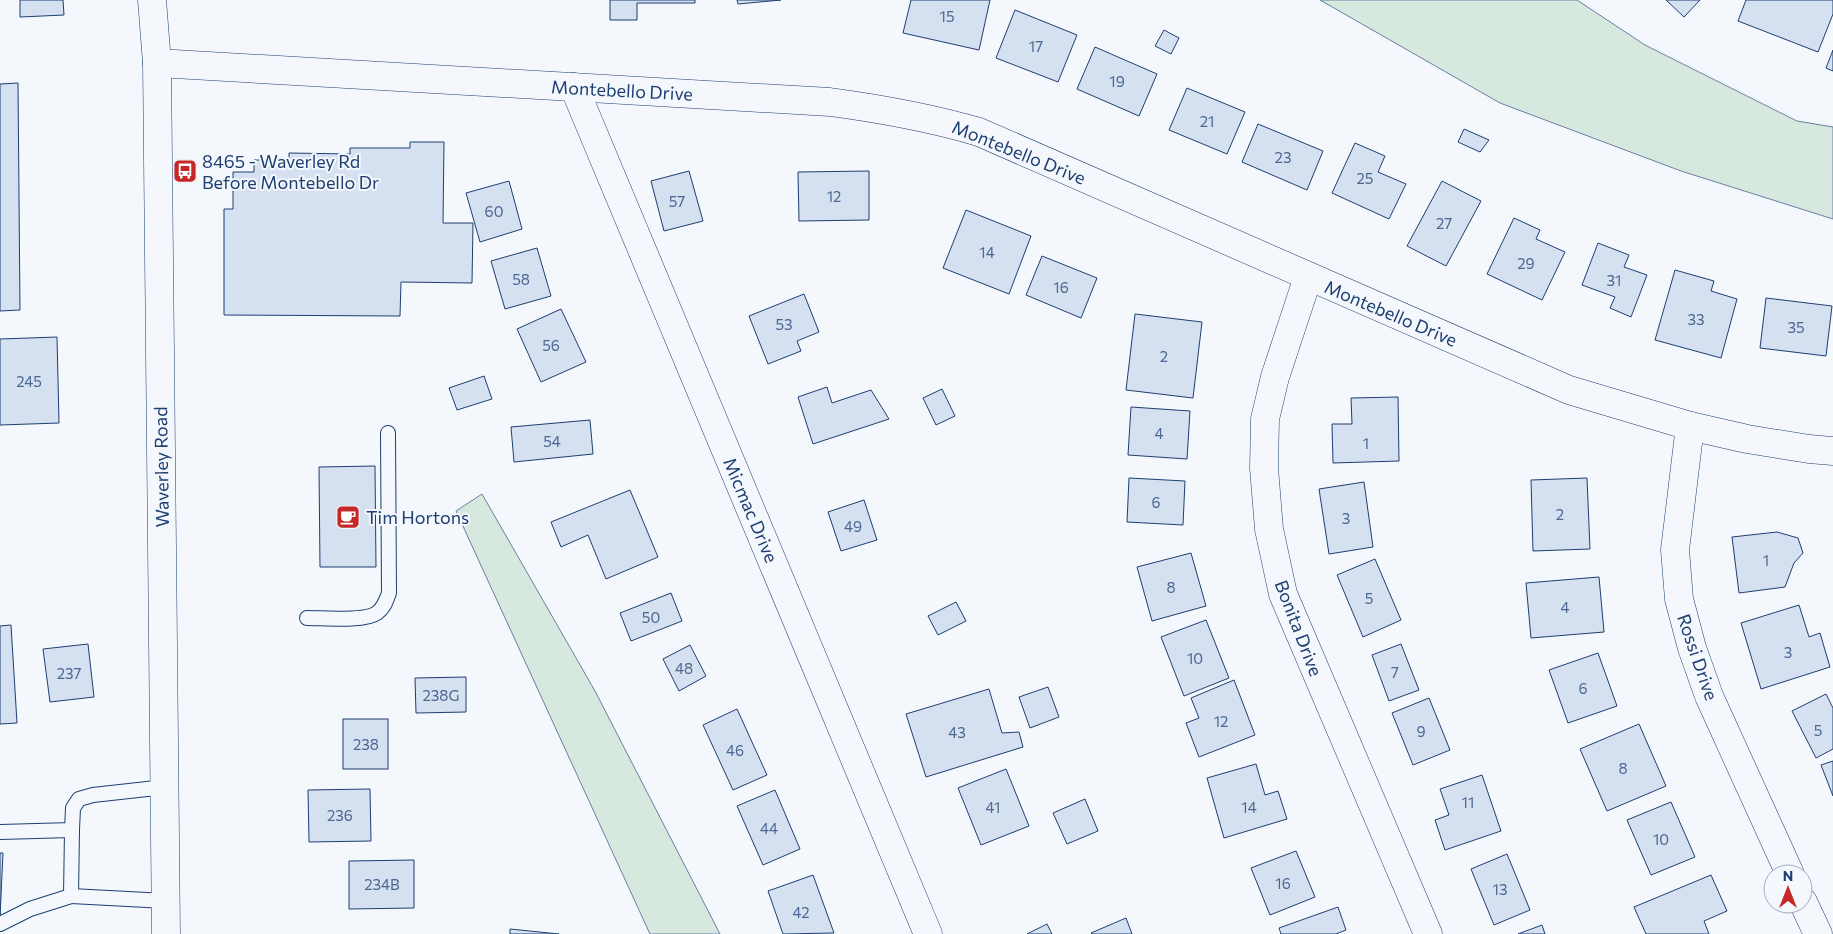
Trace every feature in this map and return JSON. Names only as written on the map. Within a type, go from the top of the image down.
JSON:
[{"type":"street","name":"Waverley Road","points":[[152,0],[157,63],[166,934]]},
{"type":"street","name":"Montebello Drive","points":[[157,63],[830,102],[886,109],[938,120],[979,132],[1569,390],[1690,426],[1747,439],[1833,451]]},
{"type":"street","name":"Micmac Drive","points":[[574,87],[928,934]]},
{"type":"street","name":"Bonita Drive","points":[[1308,277],[1274,377],[1265,419],[1264,468],[1269,530],[1283,594],[1428,934]]},
{"type":"street","name":"Rossi Drive","points":[[1690,426],[1675,550],[1679,600],[1692,648],[1709,696],[1785,864]]},
{"type":"street","points":[[1809,914],[1818,934]]},
{"type":"lane","points":[[307,618],[363,618],[376,614],[387,600],[390,593],[388,433]]},
{"type":"lane","points":[[71,896],[72,830],[74,808],[79,799],[92,795],[165,787]]},
{"type":"lane","points":[[0,832],[72,830]]},
{"type":"lane","points":[[0,924],[30,908],[71,896],[166,902]]},
{"type":"shaded area","points":[[1320,0],[1577,0],[1645,45],[1797,121],[1833,127],[1833,219],[1681,171],[1500,103]]},
{"type":"shaded area","points":[[482,494],[595,691],[720,934],[650,934],[456,511]]},
{"type":"building","points":[[20,0],[63,0],[64,15],[20,17]]},
{"type":"building","points":[[610,0],[695,0],[695,3],[637,3],[637,20],[610,20]]},
{"type":"building","points":[[737,0],[781,0],[738,4]]},
{"type":"building","points":[[911,0],[990,0],[979,50],[903,33]]},
{"type":"building","points":[[1666,0],[1700,0],[1684,17]]},
{"type":"building","points":[[1746,0],[1833,0],[1833,14],[1818,52],[1738,21]]},
{"type":"building","points":[[1015,10],[1077,35],[1058,82],[996,58]]},
{"type":"building","points":[[1164,30],[1179,38],[1171,54],[1155,46]]},
{"type":"building","points":[[1095,47],[1157,74],[1139,116],[1077,89]]},
{"type":"building","points":[[1833,50],[1833,71],[1826,68]]},
{"type":"building","points":[[18,83],[20,310],[0,311],[0,84]]},
{"type":"building","points":[[1187,88],[1245,112],[1227,154],[1169,130]]},
{"type":"building","points":[[1258,124],[1323,151],[1307,190],[1242,162]]},
{"type":"building","points":[[1464,129],[1489,140],[1480,152],[1458,142]]},
{"type":"building","points":[[410,142],[444,142],[443,223],[473,223],[472,283],[401,282],[400,316],[224,315],[224,209],[233,209],[233,172],[254,172],[254,160],[289,160],[289,153],[350,154],[350,148],[410,148]]},
{"type":"building","points":[[1355,143],[1385,156],[1378,172],[1406,184],[1389,219],[1332,193]]},
{"type":"building","points":[[689,171],[703,221],[664,231],[651,181]]},
{"type":"building","points":[[869,171],[869,220],[799,221],[798,172]]},
{"type":"building","points":[[509,181],[522,229],[480,242],[466,193]]},
{"type":"building","points":[[1442,181],[1481,201],[1446,266],[1407,246]]},
{"type":"building","points":[[966,210],[1031,236],[1009,294],[943,268]]},
{"type":"building","points":[[1514,218],[1540,230],[1536,239],[1565,252],[1542,300],[1487,274]]},
{"type":"building","points":[[1598,243],[1629,255],[1624,267],[1647,275],[1631,317],[1610,308],[1615,297],[1582,285]]},
{"type":"building","points":[[537,248],[551,296],[505,309],[491,261]]},
{"type":"building","points":[[1042,256],[1097,278],[1081,318],[1026,295]]},
{"type":"building","points":[[1675,270],[1714,281],[1711,291],[1737,299],[1721,358],[1655,340]]},
{"type":"building","points":[[804,294],[819,332],[797,341],[801,351],[768,364],[749,316]]},
{"type":"building","points":[[1766,298],[1832,306],[1826,356],[1760,348]]},
{"type":"building","points":[[561,309],[586,362],[541,382],[517,329]]},
{"type":"building","points":[[1135,314],[1202,322],[1193,398],[1126,390]]},
{"type":"building","points":[[57,337],[59,423],[0,425],[0,339]]},
{"type":"building","points":[[484,376],[492,399],[457,410],[449,388]]},
{"type":"building","points":[[827,387],[832,403],[871,390],[889,419],[813,444],[798,397]]},
{"type":"building","points":[[942,389],[955,416],[936,425],[923,398]]},
{"type":"building","points":[[1398,397],[1399,461],[1333,463],[1332,424],[1352,424],[1351,398]]},
{"type":"building","points":[[1131,407],[1190,411],[1187,459],[1128,455]]},
{"type":"building","points":[[590,420],[593,454],[514,462],[511,427]]},
{"type":"building","name":"Tim Hortons","points":[[375,466],[376,567],[320,567],[319,467]]},
{"type":"building","points":[[1129,478],[1185,481],[1183,525],[1127,522]]},
{"type":"building","points":[[1587,478],[1590,549],[1533,551],[1531,480]]},
{"type":"building","points":[[1364,482],[1373,547],[1329,554],[1319,489]]},
{"type":"building","points":[[630,490],[658,557],[606,579],[588,535],[561,547],[551,522]]},
{"type":"building","points":[[864,500],[877,540],[841,551],[828,512]]},
{"type":"building","points":[[1777,532],[1798,538],[1803,553],[1794,563],[1785,587],[1739,593],[1732,537]]},
{"type":"building","points":[[1191,553],[1206,606],[1152,621],[1137,567]]},
{"type":"building","points":[[1375,559],[1401,620],[1363,637],[1337,575]]},
{"type":"building","points":[[1599,577],[1604,632],[1531,638],[1526,583]]},
{"type":"building","points":[[671,593],[682,621],[631,641],[620,613]]},
{"type":"building","points":[[956,602],[966,621],[938,635],[928,616]]},
{"type":"building","points":[[1799,605],[1809,637],[1820,633],[1830,667],[1761,689],[1741,623]]},
{"type":"building","points":[[1206,620],[1229,678],[1184,696],[1161,637]]},
{"type":"building","points":[[11,625],[17,723],[0,724],[0,626]]},
{"type":"building","points":[[88,644],[94,697],[50,702],[43,649]]},
{"type":"building","points":[[1401,644],[1419,690],[1389,701],[1372,655]]},
{"type":"building","points":[[690,645],[706,676],[679,691],[663,659]]},
{"type":"building","points":[[1598,653],[1617,706],[1568,723],[1549,670]]},
{"type":"building","points":[[466,677],[466,712],[416,713],[415,678]]},
{"type":"building","points":[[1234,680],[1255,735],[1199,757],[1186,723],[1199,718],[1191,698]]},
{"type":"building","points":[[1048,687],[1059,717],[1030,728],[1019,697]]},
{"type":"building","points":[[989,689],[1002,733],[1019,732],[1023,747],[926,777],[906,714]]},
{"type":"building","points":[[1826,694],[1833,708],[1833,749],[1816,758],[1792,711]]},
{"type":"building","points":[[1429,698],[1450,750],[1413,765],[1392,713]]},
{"type":"building","points":[[737,709],[767,775],[733,790],[703,725]]},
{"type":"building","points":[[343,719],[388,719],[388,769],[343,769]]},
{"type":"building","points":[[1639,724],[1666,786],[1607,811],[1580,749]]},
{"type":"building","points":[[1833,761],[1833,796],[1821,765]]},
{"type":"building","points":[[1256,764],[1265,795],[1278,791],[1287,819],[1224,838],[1207,778]]},
{"type":"building","points":[[1006,769],[1029,826],[981,845],[958,788]]},
{"type":"building","points":[[1482,775],[1501,831],[1445,850],[1435,820],[1449,815],[1440,789]]},
{"type":"building","points":[[370,789],[371,841],[309,842],[308,790]]},
{"type":"building","points":[[775,790],[800,849],[763,865],[737,806]]},
{"type":"building","points":[[1085,799],[1098,831],[1067,844],[1053,813]]},
{"type":"building","points":[[1671,802],[1695,857],[1651,875],[1627,820]]},
{"type":"building","points":[[1296,851],[1315,897],[1270,915],[1251,868]]},
{"type":"building","points":[[0,853],[3,853],[0,917]]},
{"type":"building","points":[[1507,854],[1530,910],[1494,925],[1471,869]]},
{"type":"building","points":[[414,860],[414,908],[349,909],[349,861]]},
{"type":"building","points":[[813,875],[834,933],[783,934],[768,891]]},
{"type":"building","points":[[1711,875],[1727,911],[1704,921],[1709,934],[1646,934],[1634,907]]},
{"type":"building","points":[[1338,907],[1346,930],[1336,934],[1281,934],[1279,928]]},
{"type":"building","points":[[1126,918],[1132,934],[1091,933]]},
{"type":"building","points":[[1047,924],[1052,934],[1027,934]]},
{"type":"building","points":[[1542,925],[1545,934],[1518,934]]},
{"type":"building","points":[[510,929],[559,934],[510,934]]},
{"type":"place","name":"8465 - Waverley Rd Before Montebello Dr","points":[[185,171]]},
{"type":"place","name":"Tim Hortons","points":[[348,517]]}]
